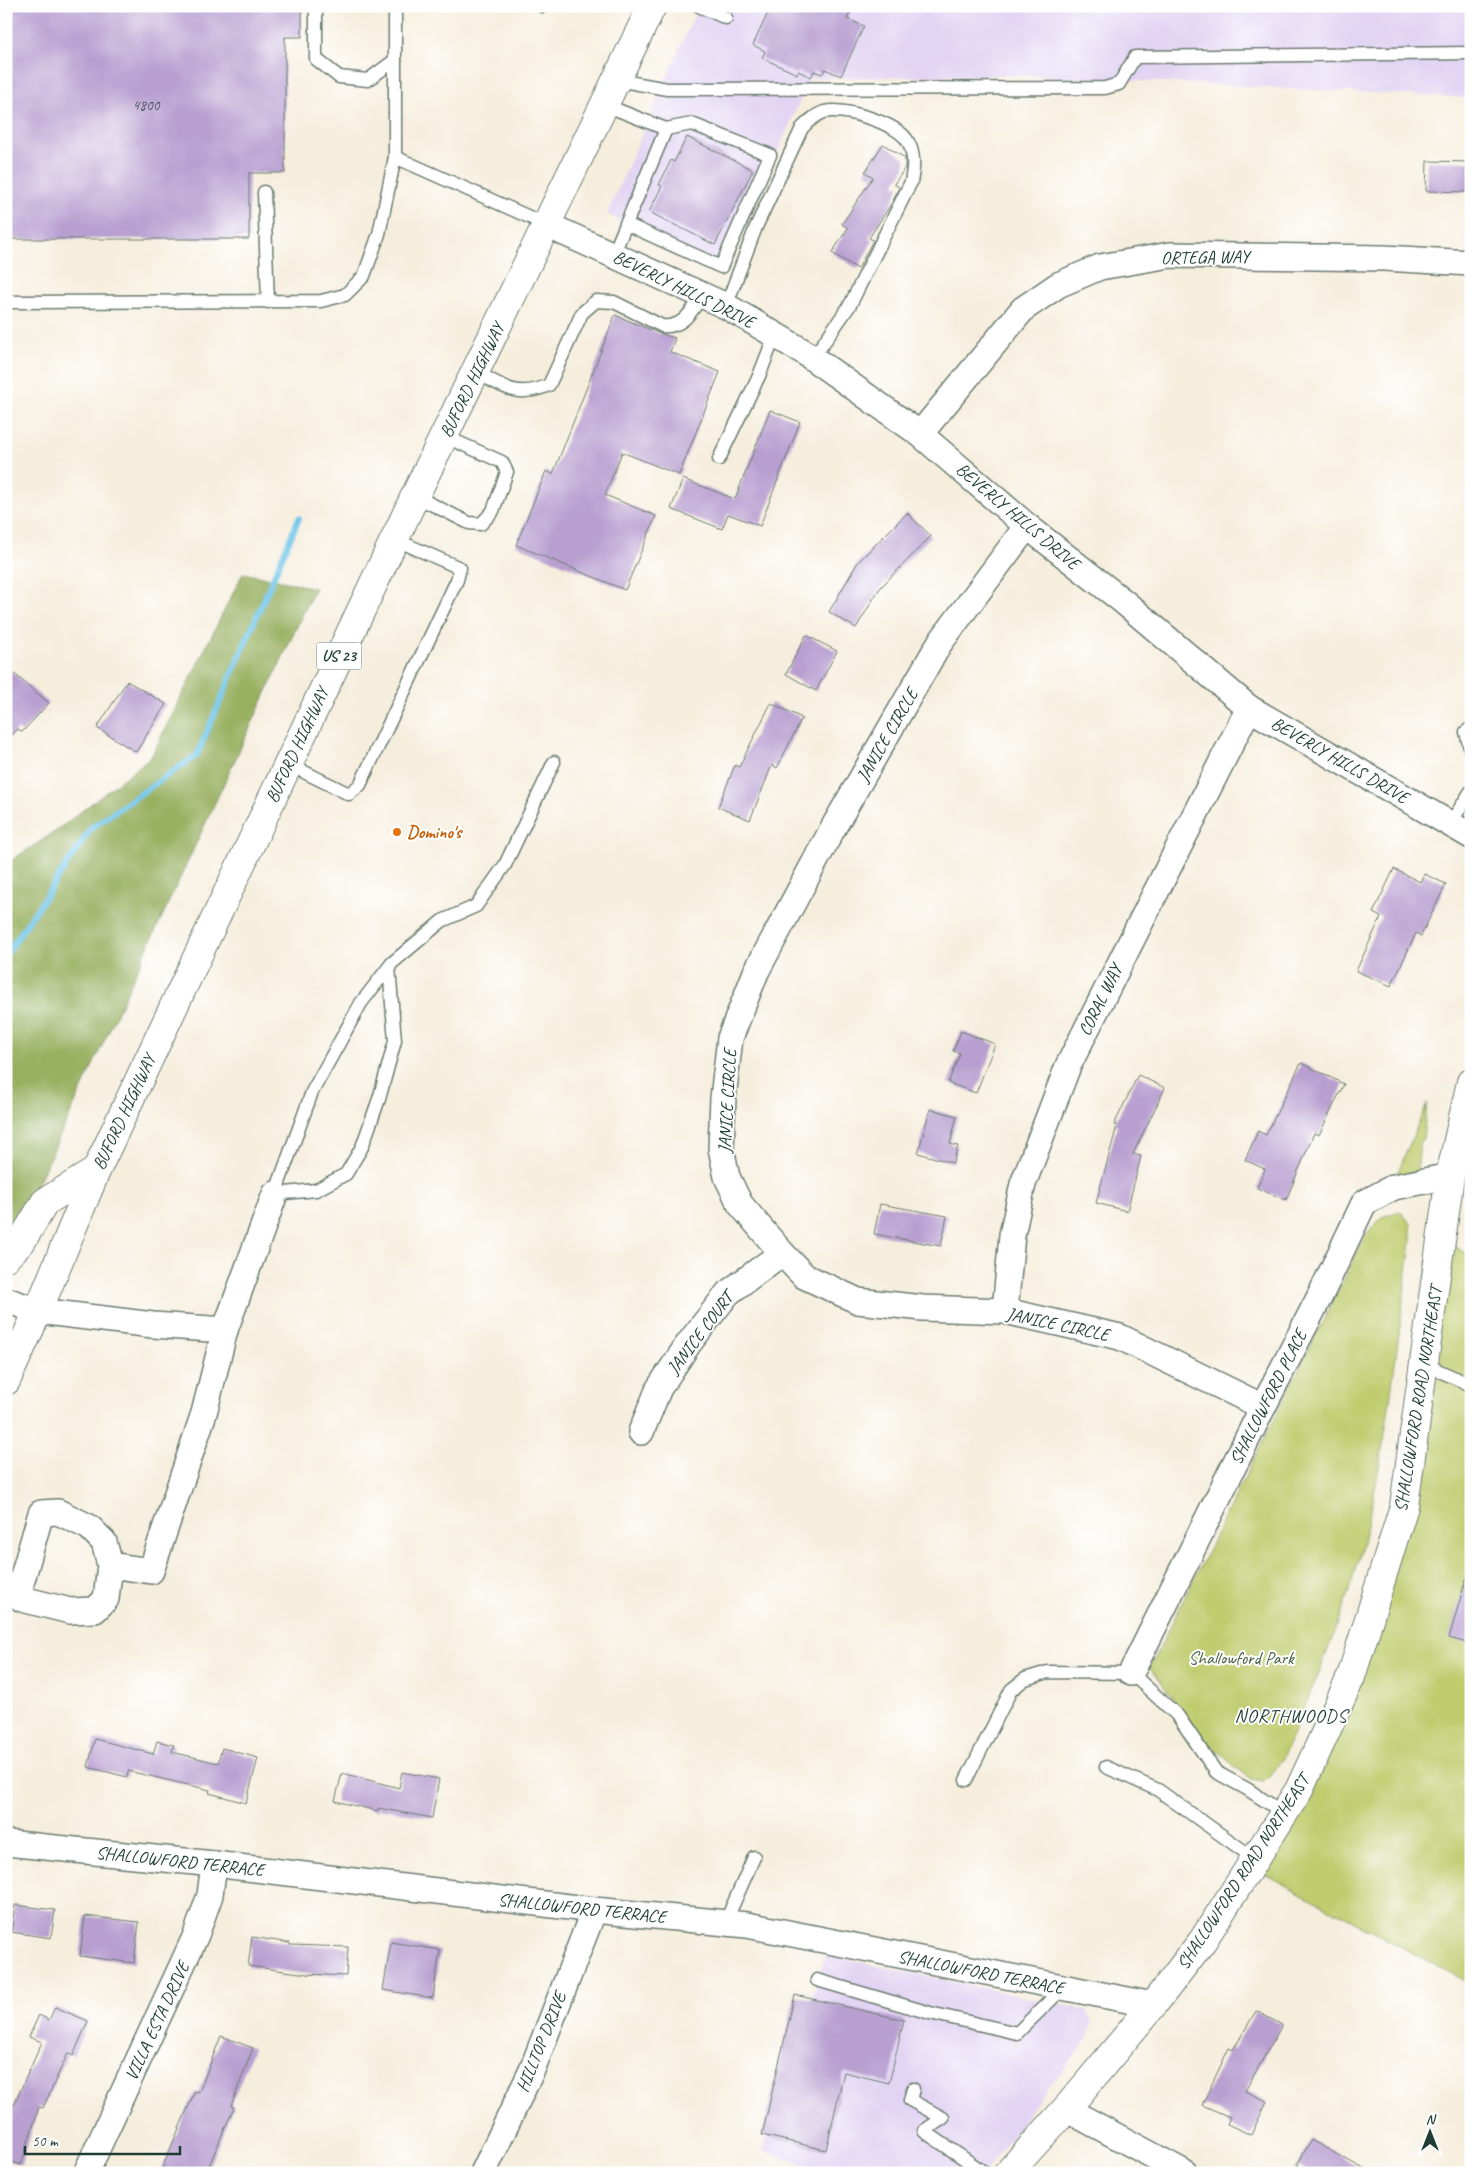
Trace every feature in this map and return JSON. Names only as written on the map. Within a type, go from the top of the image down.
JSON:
[{"type":"main road","name":"BUFORD HIGHWAY","points":[[6,1381],[38,1312],[96,1171],[414,496],[476,372],[652,6]]},
{"type":"main road","name":"SHALLOWFORD ROAD NORTHEAST","points":[[1008,2173],[1066,2109],[1153,2005],[1203,1940],[1300,1790],[1351,1677],[1404,1506],[1450,1176],[1471,1082]]},
{"type":"main road","points":[[6,1257],[21,1242],[45,1202],[96,1171]]},
{"type":"street","name":"BEVERLY HILLS DRIVE","points":[[547,225],[726,306],[813,358],[920,434],[1027,526],[1124,602],[1249,708],[1460,830]]},
{"type":"street","name":"ORTEGA WAY","points":[[920,434],[972,369],[1024,309],[1058,286],[1100,267],[1170,255],[1384,258],[1471,263]]},
{"type":"street","name":"JANICE CIRCLE","points":[[1027,526],[934,652],[833,828],[756,972],[730,1038],[723,1098],[720,1148],[727,1177],[740,1204],[804,1276],[858,1301],[923,1308],[1005,1311],[1120,1337],[1262,1407]]},
{"type":"street","name":"CORAL WAY","points":[[1005,1311],[1012,1235],[1023,1184],[1068,1066],[1249,708]]},
{"type":"street","name":"SHALLOWFORD PLACE","points":[[1131,1673],[1262,1407],[1321,1294],[1364,1203],[1394,1187],[1450,1176]]},
{"type":"street","points":[[110,1565],[151,1571],[204,1413],[225,1330],[274,1194]]},
{"type":"street","name":"JANICE COURT","points":[[641,1432],[659,1388],[689,1343],[728,1293],[782,1253]]},
{"type":"street","points":[[6,1300],[38,1312],[225,1330]]},
{"type":"street","name":"SHALLOWFORD TERRACE","points":[[6,1843],[214,1864],[594,1910],[747,1925],[1153,2005]]},
{"type":"street","name":"VILLA ESTA DRIVE","points":[[86,2173],[196,1936],[210,1895],[214,1864]]},
{"type":"street","name":"HILLTOP DRIVE","points":[[483,2173],[532,2070],[594,1910]]},
{"type":"street","points":[[1066,2109],[1185,2173]]},
{"type":"lane","points":[[316,6],[316,59],[340,78],[368,80],[395,60]]},
{"type":"lane","points":[[6,302],[321,301],[345,295],[364,276],[379,234],[395,157],[395,6]]},
{"type":"lane","points":[[699,6],[726,18]]},
{"type":"lane","points":[[617,80],[667,89],[1105,88],[1119,84],[1135,57],[1471,52]]},
{"type":"lane","points":[[605,105],[666,129],[692,124],[770,155],[721,267],[626,224]]},
{"type":"lane","points":[[726,306],[756,227],[802,128],[823,112],[836,111],[852,113],[893,128],[906,139],[912,151],[914,166],[911,182],[850,305],[813,358]]},
{"type":"lane","points":[[614,255],[666,129]]},
{"type":"lane","points":[[395,157],[547,225]]},
{"type":"lane","points":[[264,192],[268,302]]},
{"type":"lane","points":[[476,372],[512,391],[534,392],[549,385],[582,313],[596,301],[614,302],[662,326],[668,327],[680,324],[703,295]]},
{"type":"lane","points":[[719,459],[759,376],[775,335]]},
{"type":"lane","points":[[414,496],[469,523],[481,524],[493,511],[507,472],[502,462],[444,436]]},
{"type":"lane","points":[[288,764],[349,794],[360,785],[457,580],[460,568],[394,540]]},
{"type":"lane","points":[[1471,728],[1466,732],[1471,752]]},
{"type":"lane","points":[[389,967],[395,1041],[379,1099],[362,1147],[346,1174],[339,1178],[316,1190],[274,1194],[312,1092],[361,1003],[389,967],[442,921],[476,906],[505,865],[554,762]]},
{"type":"lane","points":[[1460,830],[1471,791]]},
{"type":"lane","points":[[1424,1364],[1471,1385]]},
{"type":"lane","points":[[966,1780],[1011,1690],[1026,1679],[1048,1672],[1131,1673],[1178,1716],[1216,1772],[1247,1789],[1285,1814]]},
{"type":"lane","points":[[1106,1767],[1158,1790],[1182,1805],[1255,1859]]},
{"type":"lane","points":[[725,1923],[754,1857]]},
{"type":"lane","points":[[817,1980],[930,2013],[1017,2033],[1063,1988]]},
{"type":"lane","points":[[913,2089],[910,2100],[943,2118],[924,2131],[986,2173]]},
{"type":"shaded area","points":[[698,6],[1471,6],[1471,98],[1026,75],[810,78],[723,275],[607,214]]},
{"type":"shaded area","points":[[826,1955],[1086,2010],[1092,2023],[1087,2040],[1039,2099],[984,2173],[828,2173],[762,2150]]},
{"type":"green space","points":[[243,573],[315,588],[6,1252],[6,864],[56,831],[151,757]]},
{"type":"green space","points":[[1427,1103],[1417,1173],[1394,1181]]},
{"type":"green space","name":"Shallowford Park","points":[[1400,1211],[1411,1224],[1411,1242],[1386,1428],[1364,1538],[1338,1622],[1282,1759],[1270,1777],[1263,1781],[1251,1779],[1200,1736],[1150,1667],[1366,1235],[1382,1217]]},
{"type":"green space","points":[[1431,1232],[1471,1256],[1471,1984],[1257,1870],[1338,1696],[1408,1476]]},
{"type":"building","points":[[6,6],[302,6],[302,37],[285,37],[285,173],[249,173],[249,239],[6,239]]},
{"type":"building","points":[[771,6],[853,6],[847,19],[864,26],[841,76],[825,69],[822,74],[814,71],[811,77],[798,71],[797,74],[762,58],[765,51],[753,45]]},
{"type":"building","points":[[687,137],[753,170],[715,245],[649,212],[662,186],[659,185],[671,160],[674,162]]},
{"type":"building","points":[[883,144],[905,158],[905,168],[894,184],[899,187],[893,201],[869,238],[873,240],[858,269],[832,253],[848,228],[842,224],[873,177],[865,172]]},
{"type":"building","points":[[1427,161],[1471,162],[1471,192],[1426,191]]},
{"type":"building","points":[[615,315],[675,338],[670,352],[720,372],[679,475],[622,452],[605,495],[656,516],[625,590],[516,545],[546,471],[553,474]]},
{"type":"building","points":[[770,410],[800,422],[760,526],[728,514],[722,529],[671,509],[683,479],[735,499]]},
{"type":"building","points":[[907,513],[931,536],[880,588],[856,628],[829,612],[858,562]]},
{"type":"building","points":[[806,635],[837,651],[816,691],[786,674]]},
{"type":"building","points":[[6,667],[49,703],[22,732],[18,729],[6,741]]},
{"type":"building","points":[[127,681],[166,704],[136,752],[97,728]]},
{"type":"building","points":[[771,703],[802,718],[777,768],[772,765],[750,820],[718,807],[735,765],[739,767]]},
{"type":"building","points":[[1394,869],[1420,882],[1424,874],[1446,884],[1421,936],[1416,933],[1391,986],[1356,971],[1381,917],[1373,913]]},
{"type":"building","points":[[961,1031],[995,1044],[976,1093],[948,1083],[960,1053],[953,1051]]},
{"type":"building","points":[[1301,1063],[1344,1084],[1319,1135],[1314,1133],[1286,1200],[1257,1188],[1265,1169],[1245,1160],[1258,1131],[1266,1135]]},
{"type":"building","points":[[1138,1075],[1165,1088],[1133,1154],[1141,1156],[1127,1211],[1096,1203],[1117,1126],[1114,1125]]},
{"type":"building","points":[[930,1109],[957,1116],[950,1144],[958,1146],[953,1163],[918,1153]]},
{"type":"building","points":[[880,1204],[947,1216],[941,1246],[874,1234]]},
{"type":"building","points":[[1466,1579],[1471,1580],[1471,1644],[1449,1638]]},
{"type":"building","points":[[95,1739],[153,1754],[157,1741],[174,1745],[172,1752],[218,1763],[222,1748],[258,1758],[246,1803],[209,1793],[210,1790],[128,1771],[127,1777],[88,1767]]},
{"type":"building","points":[[402,1772],[439,1779],[432,1818],[378,1808],[378,1811],[335,1801],[342,1773],[399,1788]]},
{"type":"building","points":[[15,1905],[55,1910],[51,1938],[11,1932]]},
{"type":"building","points":[[85,1916],[139,1922],[134,1963],[80,1956]]},
{"type":"building","points":[[252,1937],[290,1943],[290,1945],[348,1947],[346,1976],[307,1974],[248,1966]]},
{"type":"building","points":[[391,1942],[440,1950],[433,1998],[383,1990]]},
{"type":"building","points":[[795,1995],[904,2020],[889,2083],[844,2072],[826,2150],[762,2135]]},
{"type":"building","points":[[55,2007],[88,2021],[73,2056],[68,2053],[43,2108],[39,2107],[21,2165],[6,2160],[6,2122],[42,2042],[29,2037],[39,2015],[49,2020]]},
{"type":"building","points":[[1256,2011],[1282,2025],[1245,2091],[1267,2101],[1251,2135],[1227,2124],[1230,2117],[1202,2105],[1229,2048],[1233,2050]]},
{"type":"building","points":[[221,2036],[253,2048],[231,2106],[234,2107],[206,2173],[160,2173],[195,2091],[199,2092]]},
{"type":"building","points":[[1311,2140],[1371,2173],[1312,2173],[1297,2165]]},
{"type":"waterway","points":[[6,955],[92,827],[197,755],[299,518]]},
{"type":"place","name":"Domino's","points":[[397,832]]},
{"type":"district","name":"NORTHWOODS","points":[[1291,1716]]}]
